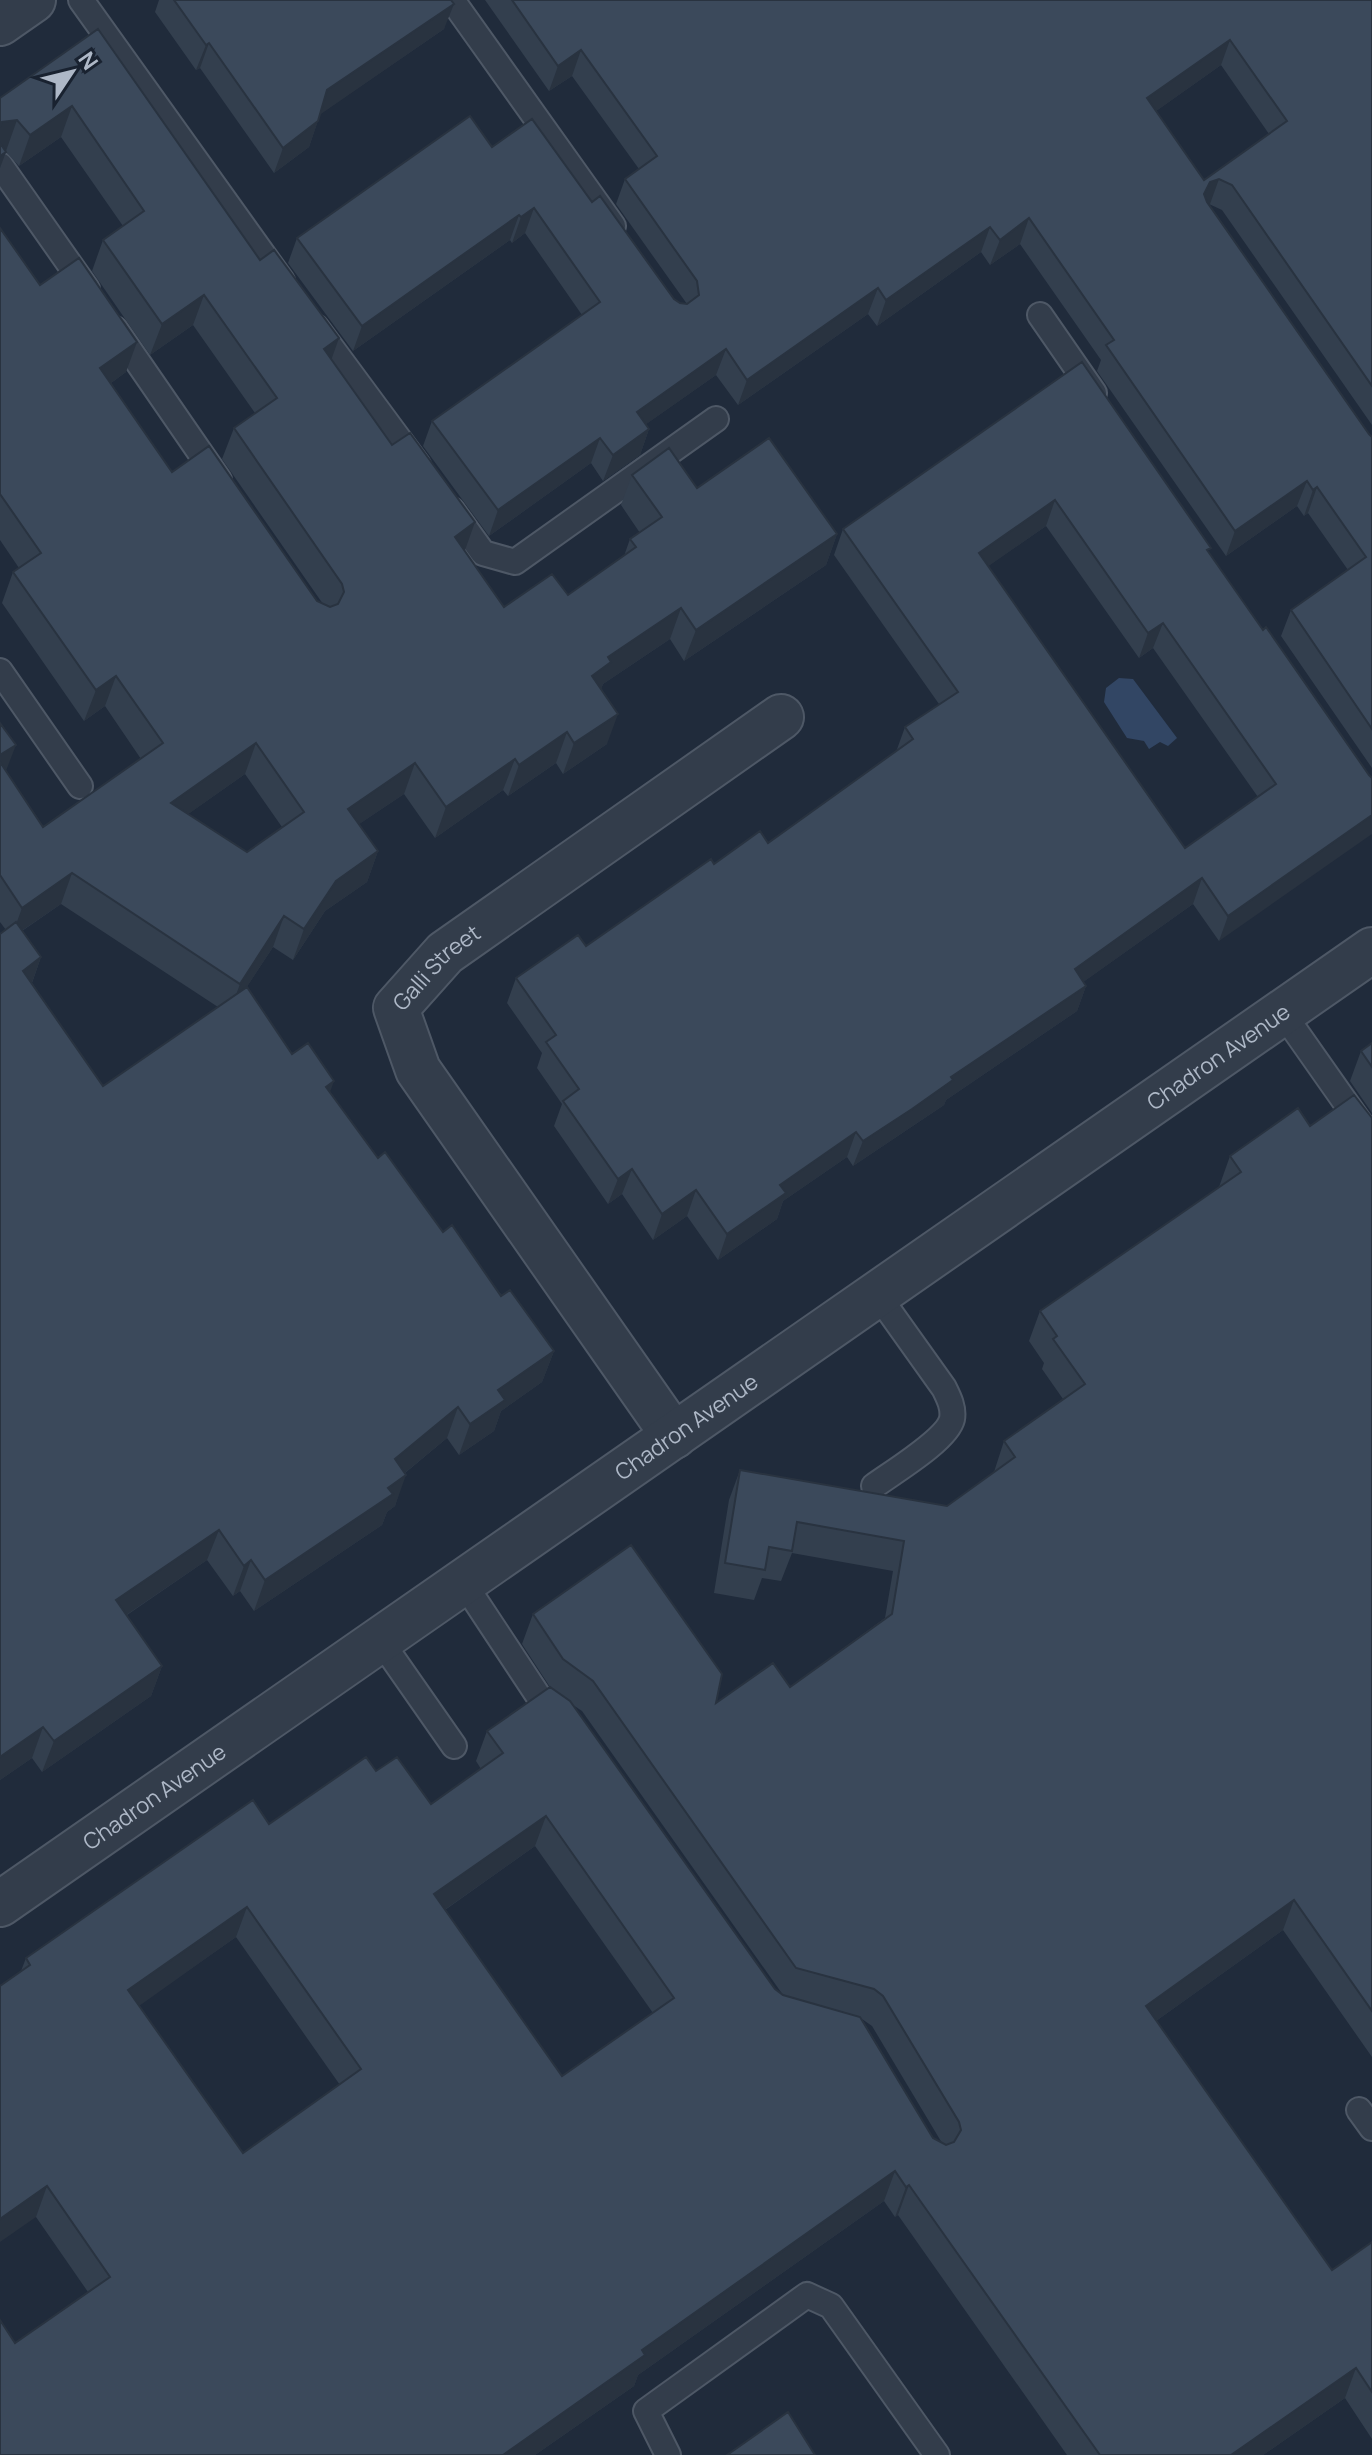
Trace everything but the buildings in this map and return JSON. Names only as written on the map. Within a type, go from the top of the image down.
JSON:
[{"type":"street","points":[[0,23],[33,0]]},
{"type":"street","name":"Galli Street","points":[[674,1436],[418,1070],[396,1008],[445,953],[781,717]]},
{"type":"street","name":"Chadron Avenue","points":[[0,1904],[1372,950]]},
{"type":"lane","points":[[81,0],[218,194],[483,553],[515,562],[716,419]]},
{"type":"lane","points":[[452,0],[623,239]]},
{"type":"lane","points":[[0,165],[229,495]]},
{"type":"lane","points":[[1040,315],[1112,418]]},
{"type":"lane","points":[[0,671],[80,786]]},
{"type":"lane","points":[[1282,1012],[1372,1140]]},
{"type":"lane","points":[[874,1486],[938,1438],[953,1417],[944,1388],[877,1294]]},
{"type":"lane","points":[[463,1582],[541,1700],[570,1720],[579,1733]]},
{"type":"lane","points":[[380,1640],[454,1746]]},
{"type":"lane","points":[[660,2452],[646,2411],[807,2295],[831,2306],[937,2455]]},
{"type":"water","points":[[1119,678],[1133,679],[1177,738],[1168,746],[1160,742],[1149,749],[1144,741],[1127,738],[1104,702],[1106,688]]}]
